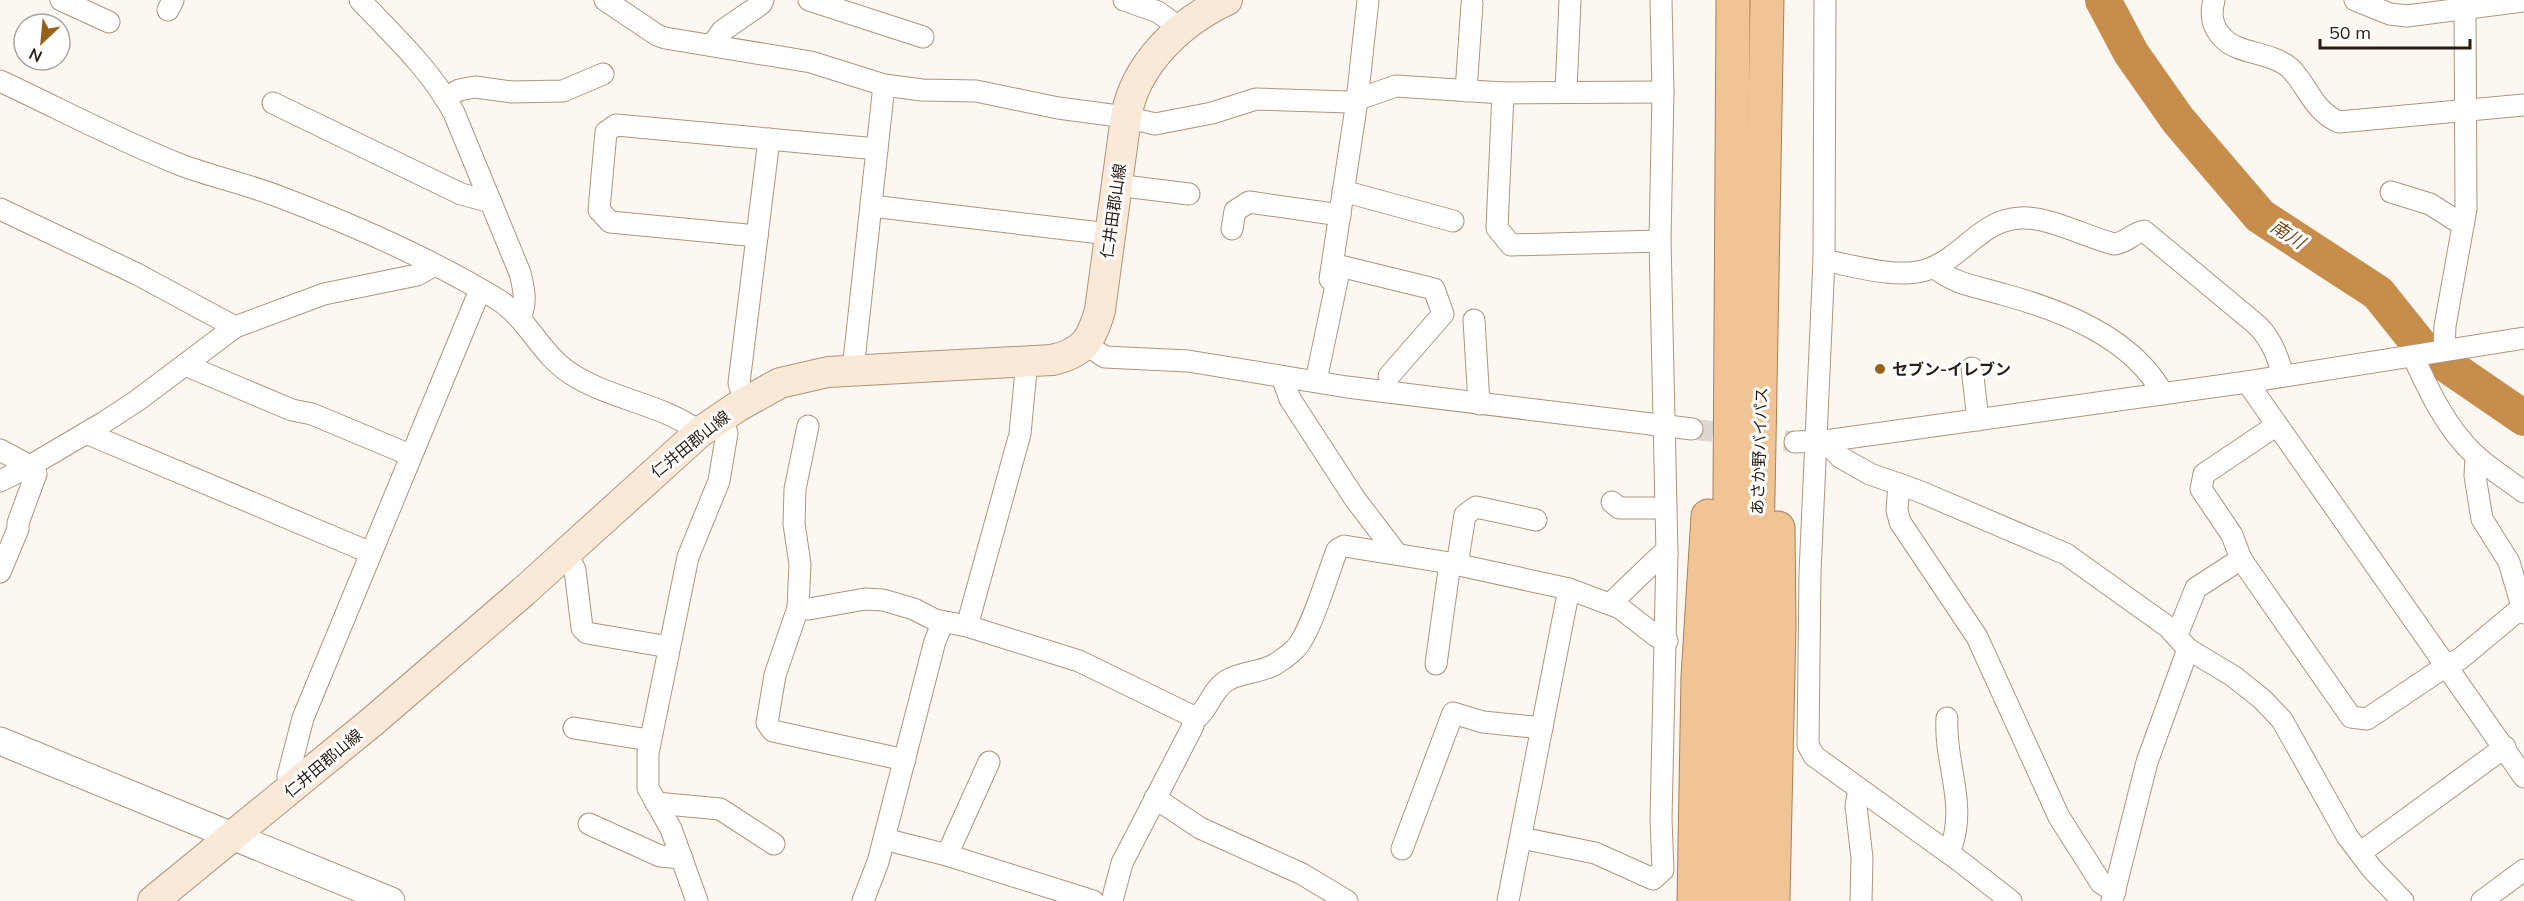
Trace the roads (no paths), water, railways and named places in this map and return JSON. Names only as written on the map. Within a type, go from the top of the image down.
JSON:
[{"type":"highway","name":"あさか野バイパス","points":[[1722,901],[1730,492],[1733,0]]},
{"type":"highway","name":"あさか野バイパス","points":[[1750,901],[1754,621],[1764,278],[1767,0]]},
{"type":"highway","points":[[1694,901],[1698,677],[1731,188]]},
{"type":"highway","points":[[1764,278],[1777,457],[1779,577],[1773,901]]},
{"type":"main road","name":"仁井田郡山線","points":[[153,901],[390,706],[710,425],[745,403],[780,383],[828,372],[1066,357],[1085,344],[1092,333],[1100,310],[1126,117],[1134,90],[1145,69],[1160,49],[1167,14],[1205,11],[1227,0]]},
{"type":"street","points":[[61,0],[109,22]]},
{"type":"street","points":[[360,0],[402,44],[446,98],[454,113],[511,249],[524,289],[525,305],[520,318]]},
{"type":"street","points":[[605,0],[657,35],[811,62],[884,85],[921,90],[976,91],[1058,108],[1126,117],[1146,123],[1164,124],[1263,98],[1357,101],[1396,86],[1503,93],[1663,92]]},
{"type":"street","points":[[712,45],[722,31],[764,0]]},
{"type":"street","points":[[809,0],[923,37]]},
{"type":"street","points":[[1124,0],[1167,14]]},
{"type":"street","points":[[1336,286],[1330,280],[1357,101],[1368,0]]},
{"type":"street","points":[[1566,91],[1570,0]]},
{"type":"street","points":[[1521,838],[1602,855],[1653,879],[1663,870],[1661,819],[1667,641],[1667,553],[1660,241],[1663,92],[1661,0]]},
{"type":"street","points":[[1826,0],[1821,441],[1810,573],[1809,745],[1814,756],[1949,853],[2011,901]]},
{"type":"street","points":[[2214,0],[2211,9],[2213,23],[2223,39],[2268,56],[2290,69],[2317,106],[2330,118],[2339,122],[2524,105]]},
{"type":"street","points":[[2355,0],[2390,14],[2407,16],[2524,1]]},
{"type":"street","points":[[1466,91],[1472,4]]},
{"type":"street","points":[[2444,350],[2445,326],[2466,209],[2465,8]]},
{"type":"street","points":[[446,98],[459,90],[475,87],[512,92],[563,91],[603,74]]},
{"type":"street","points":[[0,81],[179,164],[249,186],[329,216],[435,265],[499,300],[520,318],[550,358],[565,370],[609,392],[676,416],[710,425],[727,433],[719,481],[692,544],[649,740],[648,788],[671,829],[697,901]]},
{"type":"street","points":[[853,370],[884,85]]},
{"type":"street","points":[[1503,93],[1497,228],[1510,245],[1660,241]]},
{"type":"street","points":[[273,103],[462,194],[490,202]]},
{"type":"street","points":[[757,236],[610,222],[599,210],[606,132],[616,125],[877,149]]},
{"type":"street","points":[[745,403],[740,383],[769,139]]},
{"type":"street","points":[[1116,185],[1189,194]]},
{"type":"street","points":[[1343,191],[1453,221]]},
{"type":"street","points":[[2391,192],[2430,204],[2463,225]]},
{"type":"street","points":[[1232,229],[1235,212],[1249,202],[1340,215]]},
{"type":"street","points":[[871,206],[1109,234]]},
{"type":"street","points":[[0,209],[137,274],[235,327]]},
{"type":"street","points":[[1824,260],[1880,271],[1918,272],[1934,267],[1950,258],[1988,228],[2022,218],[2042,221],[2114,244],[2126,241],[2137,232],[2144,231],[2264,332],[2278,357],[2283,376]]},
{"type":"street","points":[[0,481],[30,466],[138,400],[235,327],[324,294],[417,275],[435,265]]},
{"type":"street","points":[[1316,381],[1340,266],[1434,289],[1443,314],[1389,376]]},
{"type":"street","points":[[1934,267],[1956,281],[2046,307],[2093,328],[2142,366],[2163,394]]},
{"type":"street","points":[[290,790],[288,776],[303,718],[480,290]]},
{"type":"street","points":[[1474,320],[1479,404]]},
{"type":"street","points":[[1796,442],[1821,441],[2247,382],[2524,338]]},
{"type":"street","points":[[1085,344],[1105,357],[1188,361],[1282,377],[1479,404],[1692,429]]},
{"type":"street","points":[[2415,356],[2433,399],[2465,444],[2476,456],[2524,492]]},
{"type":"street","points":[[967,626],[1020,434],[1027,360]]},
{"type":"street","points":[[185,364],[292,410],[312,414],[411,455]]},
{"type":"street","points":[[1972,368],[1978,420]]},
{"type":"street","points":[[1282,377],[1290,399],[1355,499],[1397,554]]},
{"type":"street","points":[[2247,382],[2524,777]]},
{"type":"street","points":[[2277,425],[2204,474],[2201,489],[2232,535],[2241,559],[2351,717],[2367,719],[2460,659],[2523,611],[2509,562],[2482,519],[2475,476],[2476,456]]},
{"type":"street","points":[[808,426],[795,489],[794,524],[800,564],[798,608],[775,675],[766,723],[773,731],[904,760]]},
{"type":"street","points":[[86,433],[371,553]]},
{"type":"street","points":[[1821,441],[1851,464],[2066,554],[2125,594],[2182,642],[2233,676],[2262,699],[2282,720],[2348,836],[2360,853],[2403,901]]},
{"type":"street","points":[[0,450],[36,471],[36,477],[0,572]]},
{"type":"street","points":[[1899,484],[1900,522],[1977,637],[2059,817],[2101,883],[2113,897]]},
{"type":"street","points":[[1612,502],[1619,508],[1666,508]]},
{"type":"street","points":[[1436,664],[1465,515],[1476,507],[1536,520]]},
{"type":"street","points":[[1112,901],[1122,863],[1193,726],[1194,720],[1200,715],[1214,692],[1225,682],[1271,666],[1296,648],[1306,632],[1337,550],[1344,546],[1454,564],[1569,588],[1620,608],[1656,636],[1667,641]]},
{"type":"street","points":[[566,552],[573,561],[582,628],[587,633],[669,647]]},
{"type":"street","points":[[1610,604],[1660,556],[1667,553]]},
{"type":"street","points":[[2113,897],[2196,588],[2241,559]]},
{"type":"street","points":[[1508,901],[1569,588]]},
{"type":"street","points":[[798,608],[809,609],[866,599],[883,600],[914,609],[943,622],[967,626],[1079,661],[1188,714],[1194,720]]},
{"type":"street","points":[[863,901],[884,839],[935,641],[943,622]]},
{"type":"street","points":[[1402,849],[1454,713],[1484,722],[1542,728]]},
{"type":"street","points":[[1947,718],[1947,742],[1955,783],[1957,818],[1949,853]]},
{"type":"street","points":[[574,728],[649,740]]},
{"type":"street","points":[[0,741],[391,901]]},
{"type":"street","points":[[2360,853],[2505,747]]},
{"type":"street","points":[[947,855],[989,762]]},
{"type":"street","points":[[1859,789],[1856,806],[1862,858],[1861,901]]},
{"type":"street","points":[[1155,798],[1200,828],[1302,874],[1347,901]]},
{"type":"street","points":[[656,803],[720,809],[774,844]]},
{"type":"street","points":[[589,824],[660,856],[681,858]]},
{"type":"street","points":[[884,839],[947,855],[1093,901]]},
{"type":"street","points":[[2482,901],[2524,870]]},
{"type":"waterway","name":"南川","points":[[2103,0],[2131,53],[2178,120],[2260,216],[2378,293],[2422,348],[2524,418]]},
{"type":"tunnel","points":[[1692,429],[1795,442]]},
{"type":"place","name":"セブン-イレブン","points":[[1880,369]]}]
